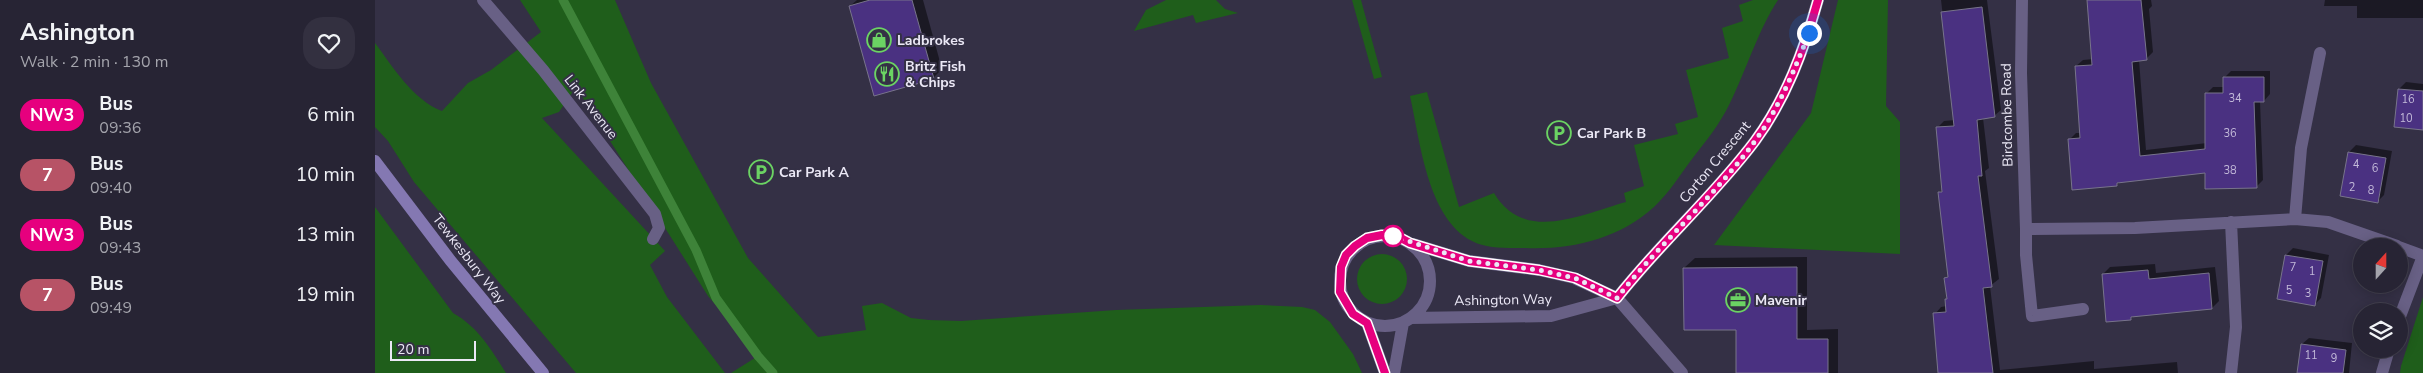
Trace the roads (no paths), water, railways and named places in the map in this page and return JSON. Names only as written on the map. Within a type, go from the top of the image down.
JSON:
[{"type":"main road","name":"Tewkesbury Way","points":[[375,161],[450,260],[543,373]]},
{"type":"street","name":"Link Avenue","points":[[483,0],[543,70],[655,214],[659,228],[653,239]]},
{"type":"street","name":"Corton Crescent","points":[[1617,298],[1642,267],[1700,206],[1755,141],[1792,78],[1809,33],[1817,0]]},
{"type":"street","name":"Birdcombe Road","points":[[2022,0],[2021,73],[2025,229],[2032,316],[2083,309]]},
{"type":"street","points":[[2295,219],[2301,148],[2320,53]]},
{"type":"street","points":[[2025,229],[2135,228],[2295,219],[2328,222],[2373,238]]},
{"type":"street","points":[[2231,222],[2236,328],[2231,373]]},
{"type":"street","points":[[1382,235],[1397,236],[1410,243],[1421,253],[1428,266],[1430,281],[1424,304],[1407,320],[1385,326],[1367,323],[1353,314],[1340,292],[1341,267],[1346,255],[1367,238],[1382,235]]},
{"type":"street","name":"Ashington Way","points":[[1410,243],[1469,261],[1539,270],[1575,278],[1617,298]]},
{"type":"street","points":[[2405,303],[2423,256],[2408,251]]},
{"type":"street","name":"Ashington Way","points":[[1407,320],[1551,316],[1617,298]]},
{"type":"street","points":[[1617,298],[1682,373]]},
{"type":"street","points":[[1394,373],[1407,320]]},
{"type":"street","points":[[1367,323],[1385,373]]},
{"type":"street","points":[[2382,373],[2386,358]]},
{"type":"waterway","points":[[563,0],[696,250],[716,298],[758,356],[773,373]]},
{"type":"place","name":"Ladbrokes","points":[[879,40]]},
{"type":"place","name":"Britz Fish & Chips","points":[[887,74]]},
{"type":"place","name":"Car Park B","points":[[1559,133]]},
{"type":"place","name":"Car Park A","points":[[761,172]]},
{"type":"place","name":"Mavenir","points":[[1738,300]]}]
